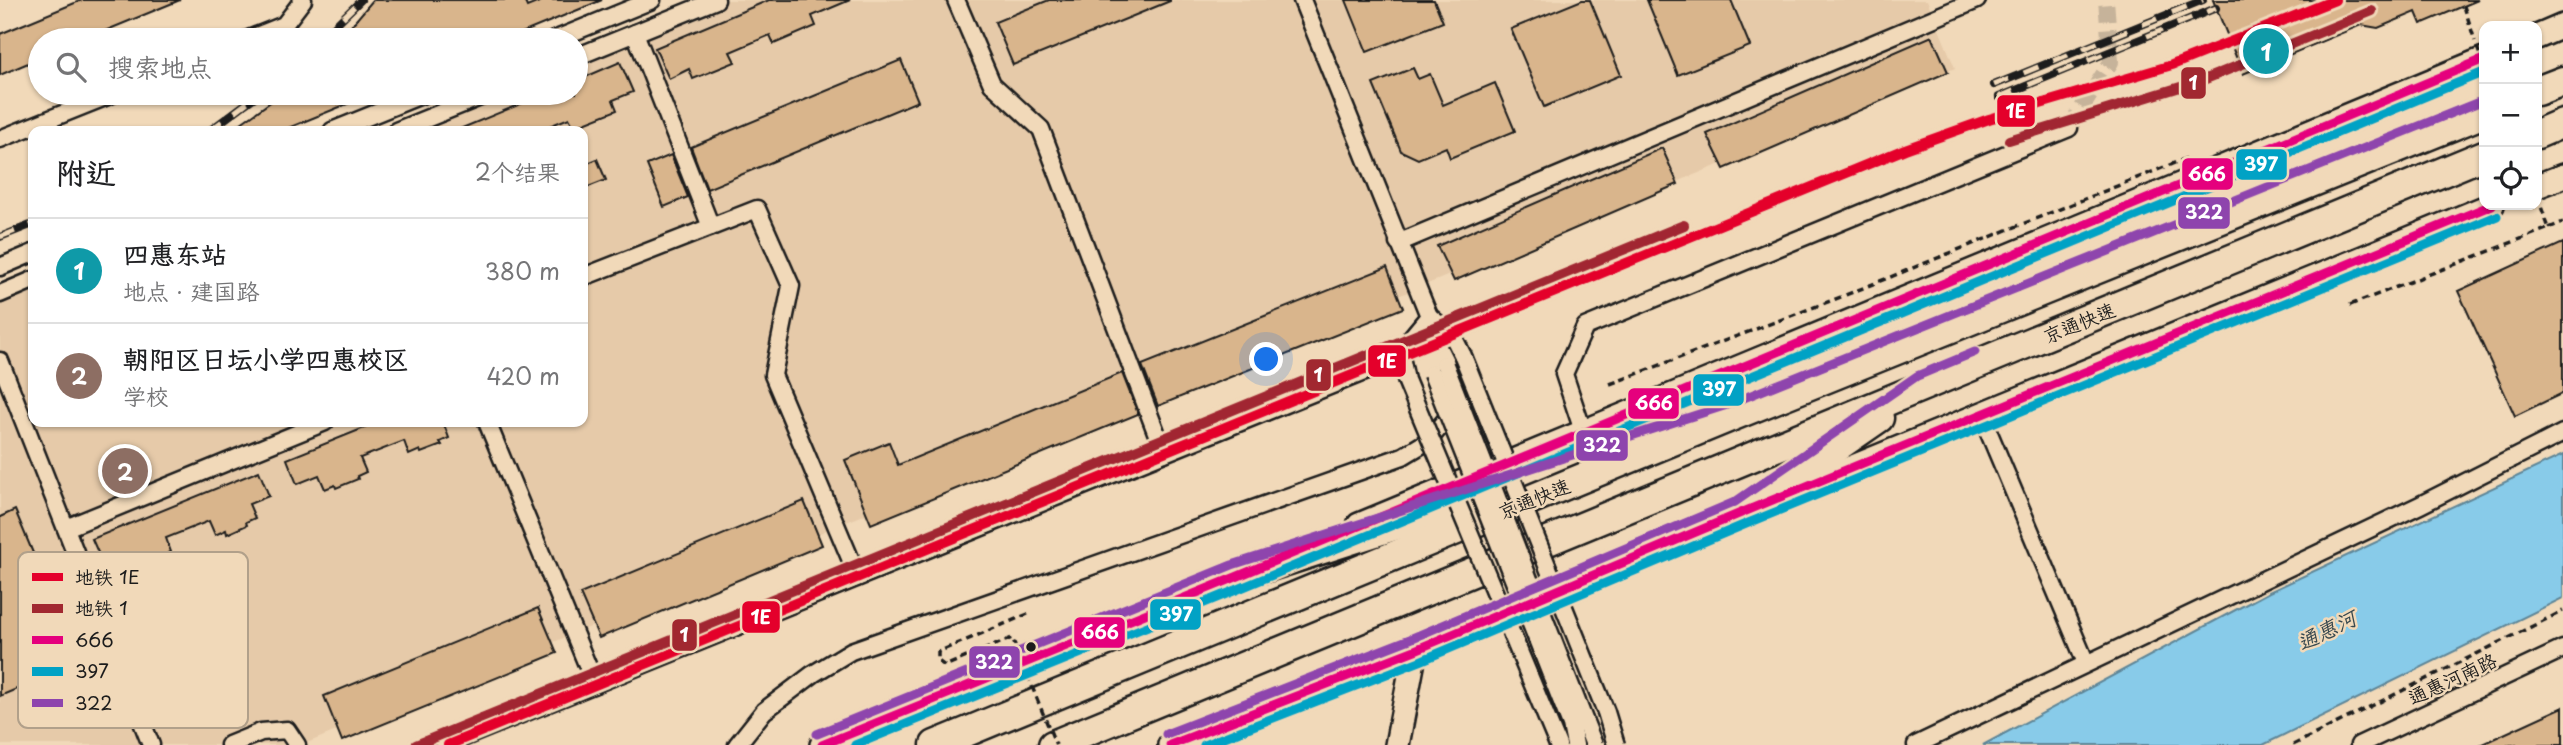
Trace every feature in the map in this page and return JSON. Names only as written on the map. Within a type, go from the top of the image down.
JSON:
[{"type":"highway","points":[[2542,90],[2563,81]]},
{"type":"highway","name":"京通快速","points":[[935,745],[1728,418],[2479,115]]},
{"type":"highway","points":[[2542,132],[2563,123]]},
{"type":"highway","name":"京通快速","points":[[1054,745],[2479,157]]},
{"type":"highway","points":[[1741,513],[1924,386]]},
{"type":"highway","points":[[1236,577],[1728,418]]},
{"type":"main road","points":[[2542,35],[2563,26]]},
{"type":"main road","points":[[822,745],[1236,577],[2479,49]]},
{"type":"main road","points":[[2542,184],[2563,176]]},
{"type":"main road","points":[[1170,745],[1415,650],[1741,513],[2480,210]]},
{"type":"main road","points":[[1397,745],[1415,650]]},
{"type":"street","points":[[276,28],[284,25],[303,0]]},
{"type":"street","points":[[583,28],[652,0]]},
{"type":"street","points":[[588,53],[716,0]]},
{"type":"street","points":[[956,0],[992,83],[1041,129],[1164,453]]},
{"type":"street","points":[[1302,0],[1429,316],[1453,335],[1463,356],[1606,712],[1616,745]]},
{"type":"street","points":[[1398,243],[1977,0]]},
{"type":"street","points":[[635,33],[711,227]]},
{"type":"street","points":[[32,126],[85,105]]},
{"type":"street","points":[[344,126],[396,105]]},
{"type":"street","points":[[408,126],[460,105]]},
{"type":"street","points":[[0,139],[28,128]]},
{"type":"street","points":[[1583,431],[1564,374],[1584,327],[2069,128]]},
{"type":"street","points":[[588,275],[757,209],[791,286],[774,375],[858,577]]},
{"type":"street","points":[[0,267],[28,255]]},
{"type":"street","points":[[0,294],[28,282]]},
{"type":"street","points":[[1429,316],[1410,339],[1401,357],[1406,380],[1558,745]]},
{"type":"street","points":[[444,745],[1401,357]]},
{"type":"street","points":[[0,360],[75,552]]},
{"type":"street","points":[[1575,745],[1571,725],[1449,416],[1438,369],[1594,745]]},
{"type":"street","points":[[1981,414],[2086,663]]},
{"type":"street","points":[[737,745],[764,711],[813,674],[850,651],[1403,456],[1427,441],[1449,416]]},
{"type":"street","points":[[66,528],[313,427]]},
{"type":"street","points":[[489,427],[595,684]]},
{"type":"street","points":[[1916,745],[2420,505],[2563,433]]},
{"type":"street","name":"通惠河南路","points":[[2359,745],[2563,649]]},
{"type":"street","points":[[144,728],[151,745]]},
{"type":"street","points":[[229,745],[261,732],[287,730],[297,745]]},
{"type":"path","points":[[2464,6],[2479,49]]},
{"type":"path","points":[[1610,384],[1833,300],[2193,156]]},
{"type":"path","points":[[2544,215],[2549,228]]},
{"type":"path","points":[[2350,305],[2563,222]]},
{"type":"path","points":[[2293,745],[2563,611]]},
{"type":"path","points":[[1028,614],[938,652],[938,661],[945,666],[1012,638],[1054,745]]},
{"type":"shaded area","points":[[727,0],[1927,0],[1955,68],[302,745],[0,745],[0,298],[28,286],[28,427],[588,427],[588,126],[419,126],[471,105],[588,105],[588,57]]},
{"type":"water","name":"通惠河","points":[[2563,455],[2563,598],[2263,745],[1983,745],[2269,592]]},
{"type":"building","points":[[82,0],[180,0],[112,28],[28,28],[28,63],[0,75],[0,34]]},
{"type":"building","points":[[373,0],[524,0],[527,7],[544,0],[602,0],[534,28],[349,28]]},
{"type":"building","points":[[769,0],[850,0],[812,16],[816,26],[774,44],[770,35],[730,52],[735,62],[693,79],[689,69],[669,79],[655,48]]},
{"type":"building","points":[[1049,0],[1170,1],[1013,65],[995,22]]},
{"type":"building","points":[[1346,0],[1434,0],[1443,22],[1367,52]]},
{"type":"building","points":[[1582,0],[1590,0],[1621,75],[1544,107],[1511,29]]},
{"type":"building","points":[[1647,0],[1731,0],[1750,46],[1678,75]]},
{"type":"building","points":[[2213,0],[2478,0],[2421,24],[2416,12],[2378,28],[2361,25],[2243,74]]},
{"type":"building","points":[[1932,36],[1948,72],[1724,169],[1707,134]]},
{"type":"building","points":[[901,60],[918,101],[707,189],[691,147]]},
{"type":"building","points":[[620,62],[633,92],[613,100],[617,110],[577,126],[573,126],[569,118],[549,126],[467,126],[518,105],[588,105],[588,76]]},
{"type":"building","points":[[1413,68],[1418,79],[1430,74],[1443,105],[1495,83],[1515,131],[1450,158],[1446,147],[1418,159],[1401,151],[1373,84]]},
{"type":"building","points":[[266,105],[345,105],[293,126],[237,126]]},
{"type":"building","points":[[1662,148],[1678,184],[1454,281],[1437,246]]},
{"type":"building","points":[[671,155],[688,197],[664,207],[647,165]]},
{"type":"building","points":[[597,159],[606,180],[588,187],[588,163]]},
{"type":"building","points":[[2563,243],[2563,393],[2515,416],[2458,291]]},
{"type":"building","points":[[1387,267],[1403,308],[1158,406],[1142,365]]},
{"type":"building","points":[[1122,373],[1138,414],[871,524],[845,460],[889,442],[898,465]]},
{"type":"building","points":[[367,427],[445,427],[449,438],[440,442],[442,445],[421,453],[420,450],[409,455],[404,441],[360,458],[366,472],[357,476],[358,479],[336,488],[335,485],[325,489],[319,475],[297,484],[287,459]]},
{"type":"building","points":[[259,471],[269,496],[249,504],[255,518],[246,522],[247,525],[227,534],[226,530],[215,535],[209,521],[166,538],[171,552],[98,552],[92,539]]},
{"type":"building","points":[[804,501],[822,545],[599,638],[580,594]]},
{"type":"building","points":[[15,510],[33,552],[18,552],[18,688],[0,696],[0,517]]},
{"type":"building","points":[[538,608],[557,653],[342,741],[324,696]]},
{"type":"building","points":[[2563,707],[2563,745],[2480,745]]},
{"type":"tunnel","points":[[2069,128],[2111,62],[2106,0]]},
{"type":"railway","points":[[332,28],[361,0]]},
{"type":"railway","points":[[1994,85],[2203,0]]},
{"type":"railway","points":[[1999,97],[2216,8]]},
{"type":"railway","points":[[216,126],[244,105]]},
{"type":"railway","points":[[0,237],[28,226]]},
{"type":"metro line","name":"1E","points":[[448,745],[1905,149],[1989,119],[2172,65],[2335,0]]},
{"type":"metro line","name":"1","points":[[2009,140],[2203,80],[2372,11]]},
{"type":"metro line","name":"1","points":[[416,745],[1684,225]]},
{"type":"transit line","name":"666","points":[[822,745],[1236,577],[2479,61]]},
{"type":"transit line","name":"397","points":[[855,745],[1241,588],[2479,74]]},
{"type":"transit line","name":"322","points":[[817,734],[1232,565],[1724,406],[2479,102]]},
{"type":"transit line","name":"666","points":[[1170,745],[1415,650],[1741,513],[2480,210]]},
{"type":"transit line","name":"397","points":[[1204,745],[1420,661],[1746,524],[2497,216]]},
{"type":"transit line","name":"322","points":[[1166,734],[1410,639],[1735,502],[1917,376],[1975,352]]},
{"type":"place","name":"四惠东站","points":[[2266,51]]},
{"type":"place","name":"朝阳区日坛小学四惠校区","points":[[125,471]]}]
